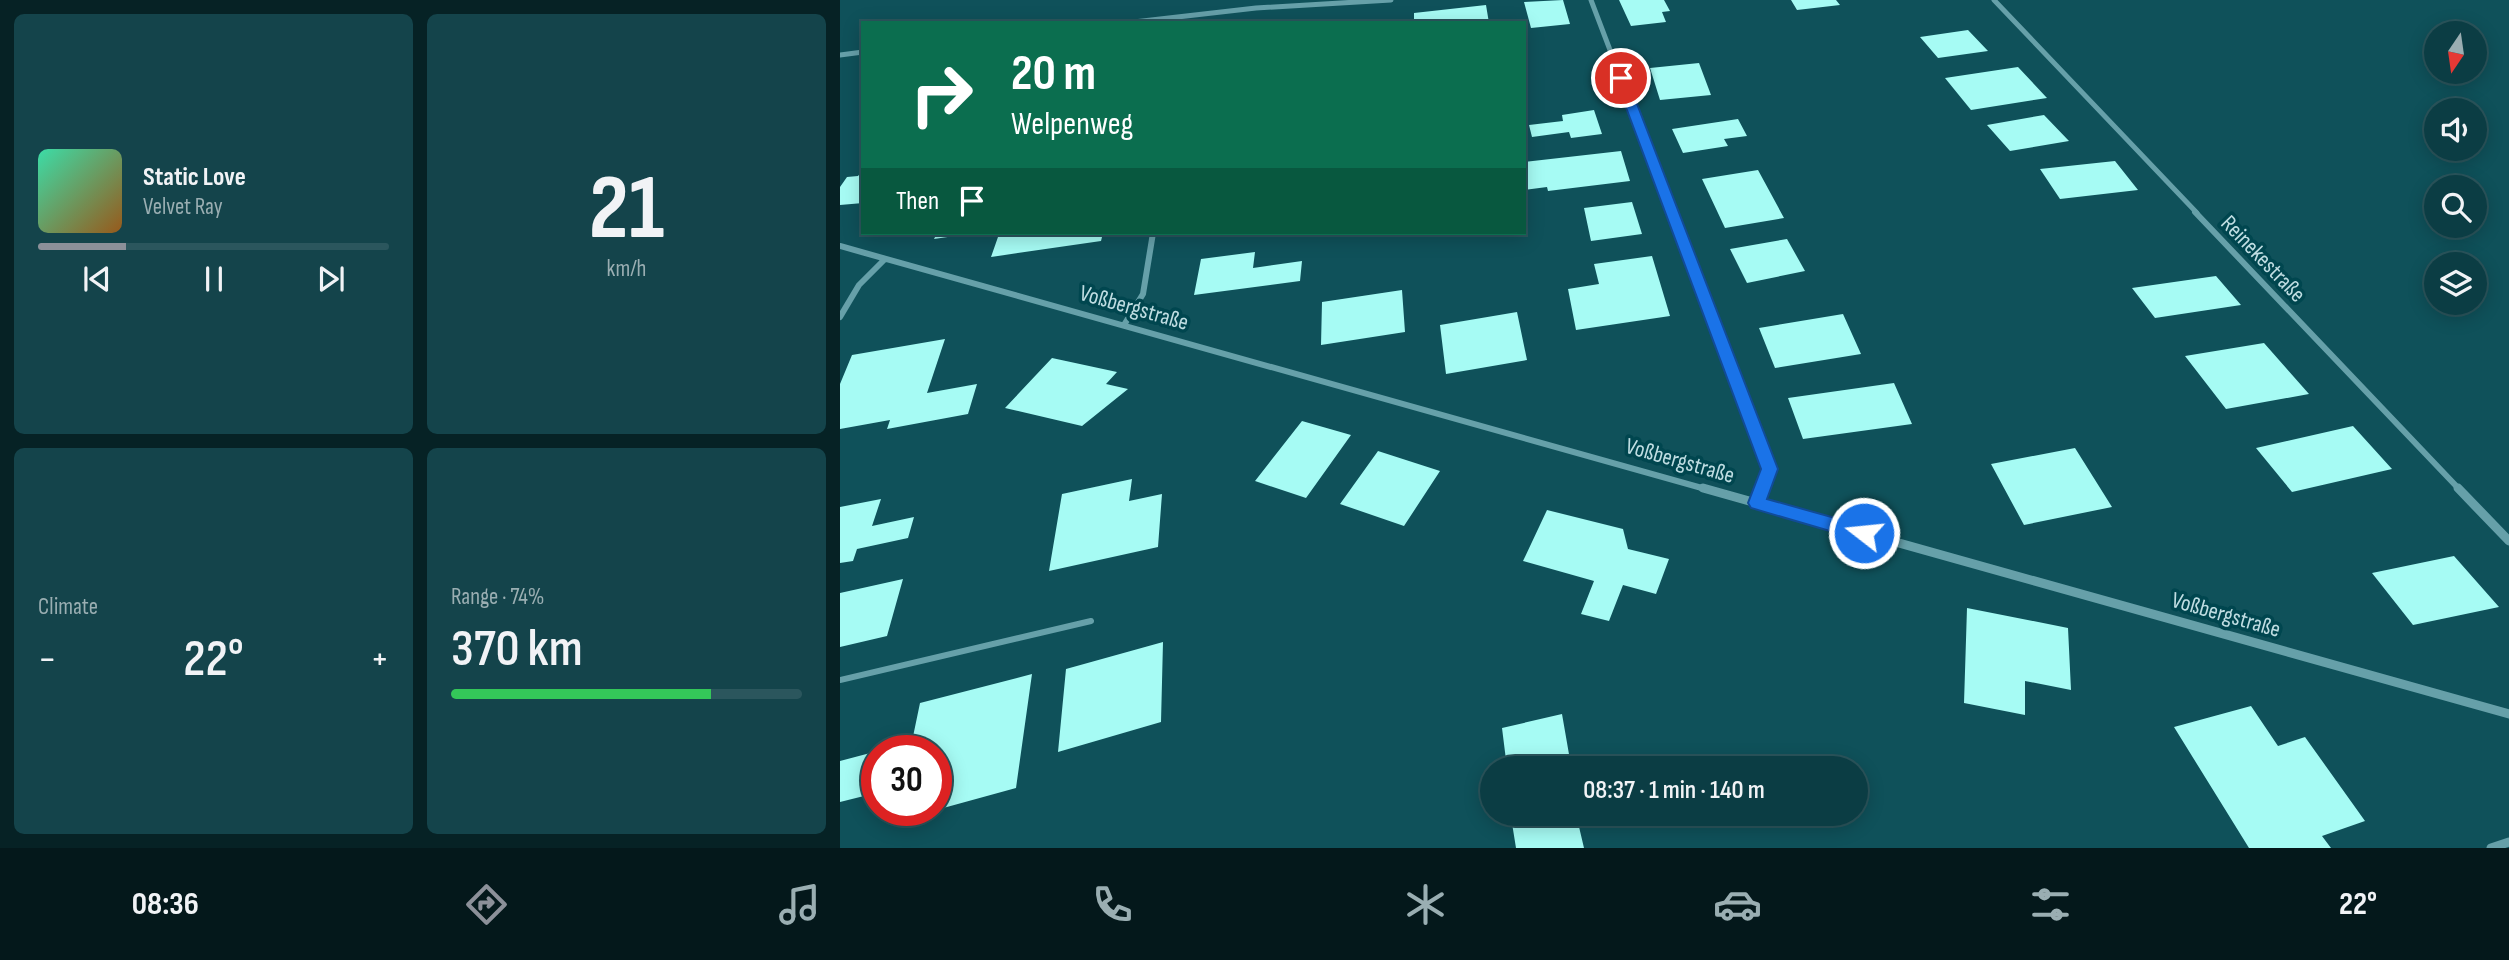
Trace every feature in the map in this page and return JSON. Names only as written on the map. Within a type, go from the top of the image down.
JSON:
[{"type":"street","points":[[1142,21],[1256,8],[1391,0]]},
{"type":"street","points":[[1591,0],[1769,469],[1757,503]]},
{"type":"street","name":"Reinekestraße","points":[[1994,0],[2509,541]]},
{"type":"street","points":[[1190,21],[1191,15]]},
{"type":"street","points":[[840,55],[861,52]]},
{"type":"street","points":[[1124,325],[1143,294],[1153,235]]},
{"type":"street","name":"Voßbergstraße","points":[[840,246],[2509,714]]},
{"type":"street","points":[[840,317],[846,303],[868,273],[886,259]]},
{"type":"street","points":[[2491,848],[2509,842]]},
{"type":"lane","points":[[840,680],[1091,621]]},
{"type":"building","points":[[1563,0],[1570,24],[1531,28],[1524,2]]},
{"type":"building","points":[[1619,0],[1664,0],[1670,11],[1662,12],[1666,22],[1631,26]]},
{"type":"building","points":[[1791,0],[1836,0],[1840,5],[1797,10]]},
{"type":"building","points":[[1486,5],[1489,21],[1414,21],[1414,13]]},
{"type":"building","points":[[1968,30],[1988,51],[1938,58],[1920,37]]},
{"type":"building","points":[[1699,63],[1711,95],[1660,100],[1650,68]]},
{"type":"building","points":[[2018,67],[2047,98],[1971,110],[1945,78]]},
{"type":"building","points":[[1594,110],[1602,134],[1571,138],[1569,132],[1532,137],[1529,125],[1563,121],[1562,115]]},
{"type":"building","points":[[2044,115],[2069,141],[2010,151],[1987,125]]},
{"type":"building","points":[[1738,119],[1747,136],[1724,139],[1728,146],[1683,153],[1672,129]]},
{"type":"building","points":[[1621,151],[1630,181],[1548,191],[1547,187],[1526,190],[1526,162]]},
{"type":"building","points":[[2115,161],[2138,190],[2060,199],[2040,169]]},
{"type":"building","points":[[1758,170],[1784,218],[1725,228],[1702,179]]},
{"type":"building","points":[[861,172],[861,203],[840,205],[840,187],[847,177],[858,176]]},
{"type":"building","points":[[1632,202],[1642,234],[1591,241],[1584,208]]},
{"type":"building","points":[[936,235],[961,235],[934,239]]},
{"type":"building","points":[[1102,235],[1101,241],[991,257],[998,237]]},
{"type":"building","points":[[1787,239],[1805,271],[1747,283],[1730,249]]},
{"type":"building","points":[[1255,252],[1253,268],[1302,261],[1300,281],[1194,295],[1201,259]]},
{"type":"building","points":[[1652,256],[1670,316],[1576,330],[1568,289],[1599,284],[1594,264]]},
{"type":"building","points":[[2216,276],[2241,305],[2155,318],[2132,288]]},
{"type":"building","points":[[1402,290],[1405,332],[1321,345],[1322,302]]},
{"type":"building","points":[[1517,312],[1527,360],[1446,374],[1440,325]]},
{"type":"building","points":[[1843,314],[1861,354],[1775,368],[1759,328]]},
{"type":"building","points":[[945,339],[927,393],[977,384],[968,414],[887,429],[890,420],[840,429],[840,384],[852,355]]},
{"type":"building","points":[[2264,343],[2309,394],[2226,409],[2185,356]]},
{"type":"building","points":[[1052,358],[1117,372],[1106,384],[1128,389],[1082,426],[1005,408]]},
{"type":"building","points":[[1894,383],[1912,424],[1803,439],[1788,398]]},
{"type":"building","points":[[1302,421],[1351,435],[1306,498],[1255,481]]},
{"type":"building","points":[[2353,426],[2392,469],[2292,492],[2256,448]]},
{"type":"building","points":[[2075,448],[2112,507],[2024,525],[1991,464]]},
{"type":"building","points":[[1378,451],[1440,471],[1404,526],[1340,504]]},
{"type":"building","points":[[1132,479],[1129,501],[1162,494],[1158,547],[1049,571],[1062,494]]},
{"type":"building","points":[[881,499],[872,526],[914,517],[908,538],[857,549],[853,561],[840,563],[840,507]]},
{"type":"building","points":[[1547,510],[1623,529],[1628,549],[1669,559],[1656,594],[1623,585],[1609,621],[1581,614],[1594,581],[1523,561]]},
{"type":"building","points":[[2454,556],[2499,607],[2413,625],[2372,573]]},
{"type":"building","points":[[903,579],[887,636],[840,647],[840,593]]},
{"type":"building","points":[[1967,608],[2068,628],[2071,690],[2025,681],[2025,715],[1964,703]]},
{"type":"building","points":[[1163,642],[1161,722],[1058,752],[1066,669]]},
{"type":"building","points":[[1032,674],[1016,788],[952,806],[952,735],[913,735],[920,703]]},
{"type":"building","points":[[2251,706],[2278,746],[2305,737],[2365,821],[2322,836],[2331,848],[2249,848],[2174,727]]},
{"type":"building","points":[[1562,714],[1569,756],[1506,756],[1502,728]]},
{"type":"building","points":[[861,755],[861,797],[840,802],[840,761]]},
{"type":"building","points":[[1512,826],[1579,826],[1584,848],[1516,848]]},
{"type":"route","points":[[1621,78],[1769,469],[1757,503],[1864,533]]}]
